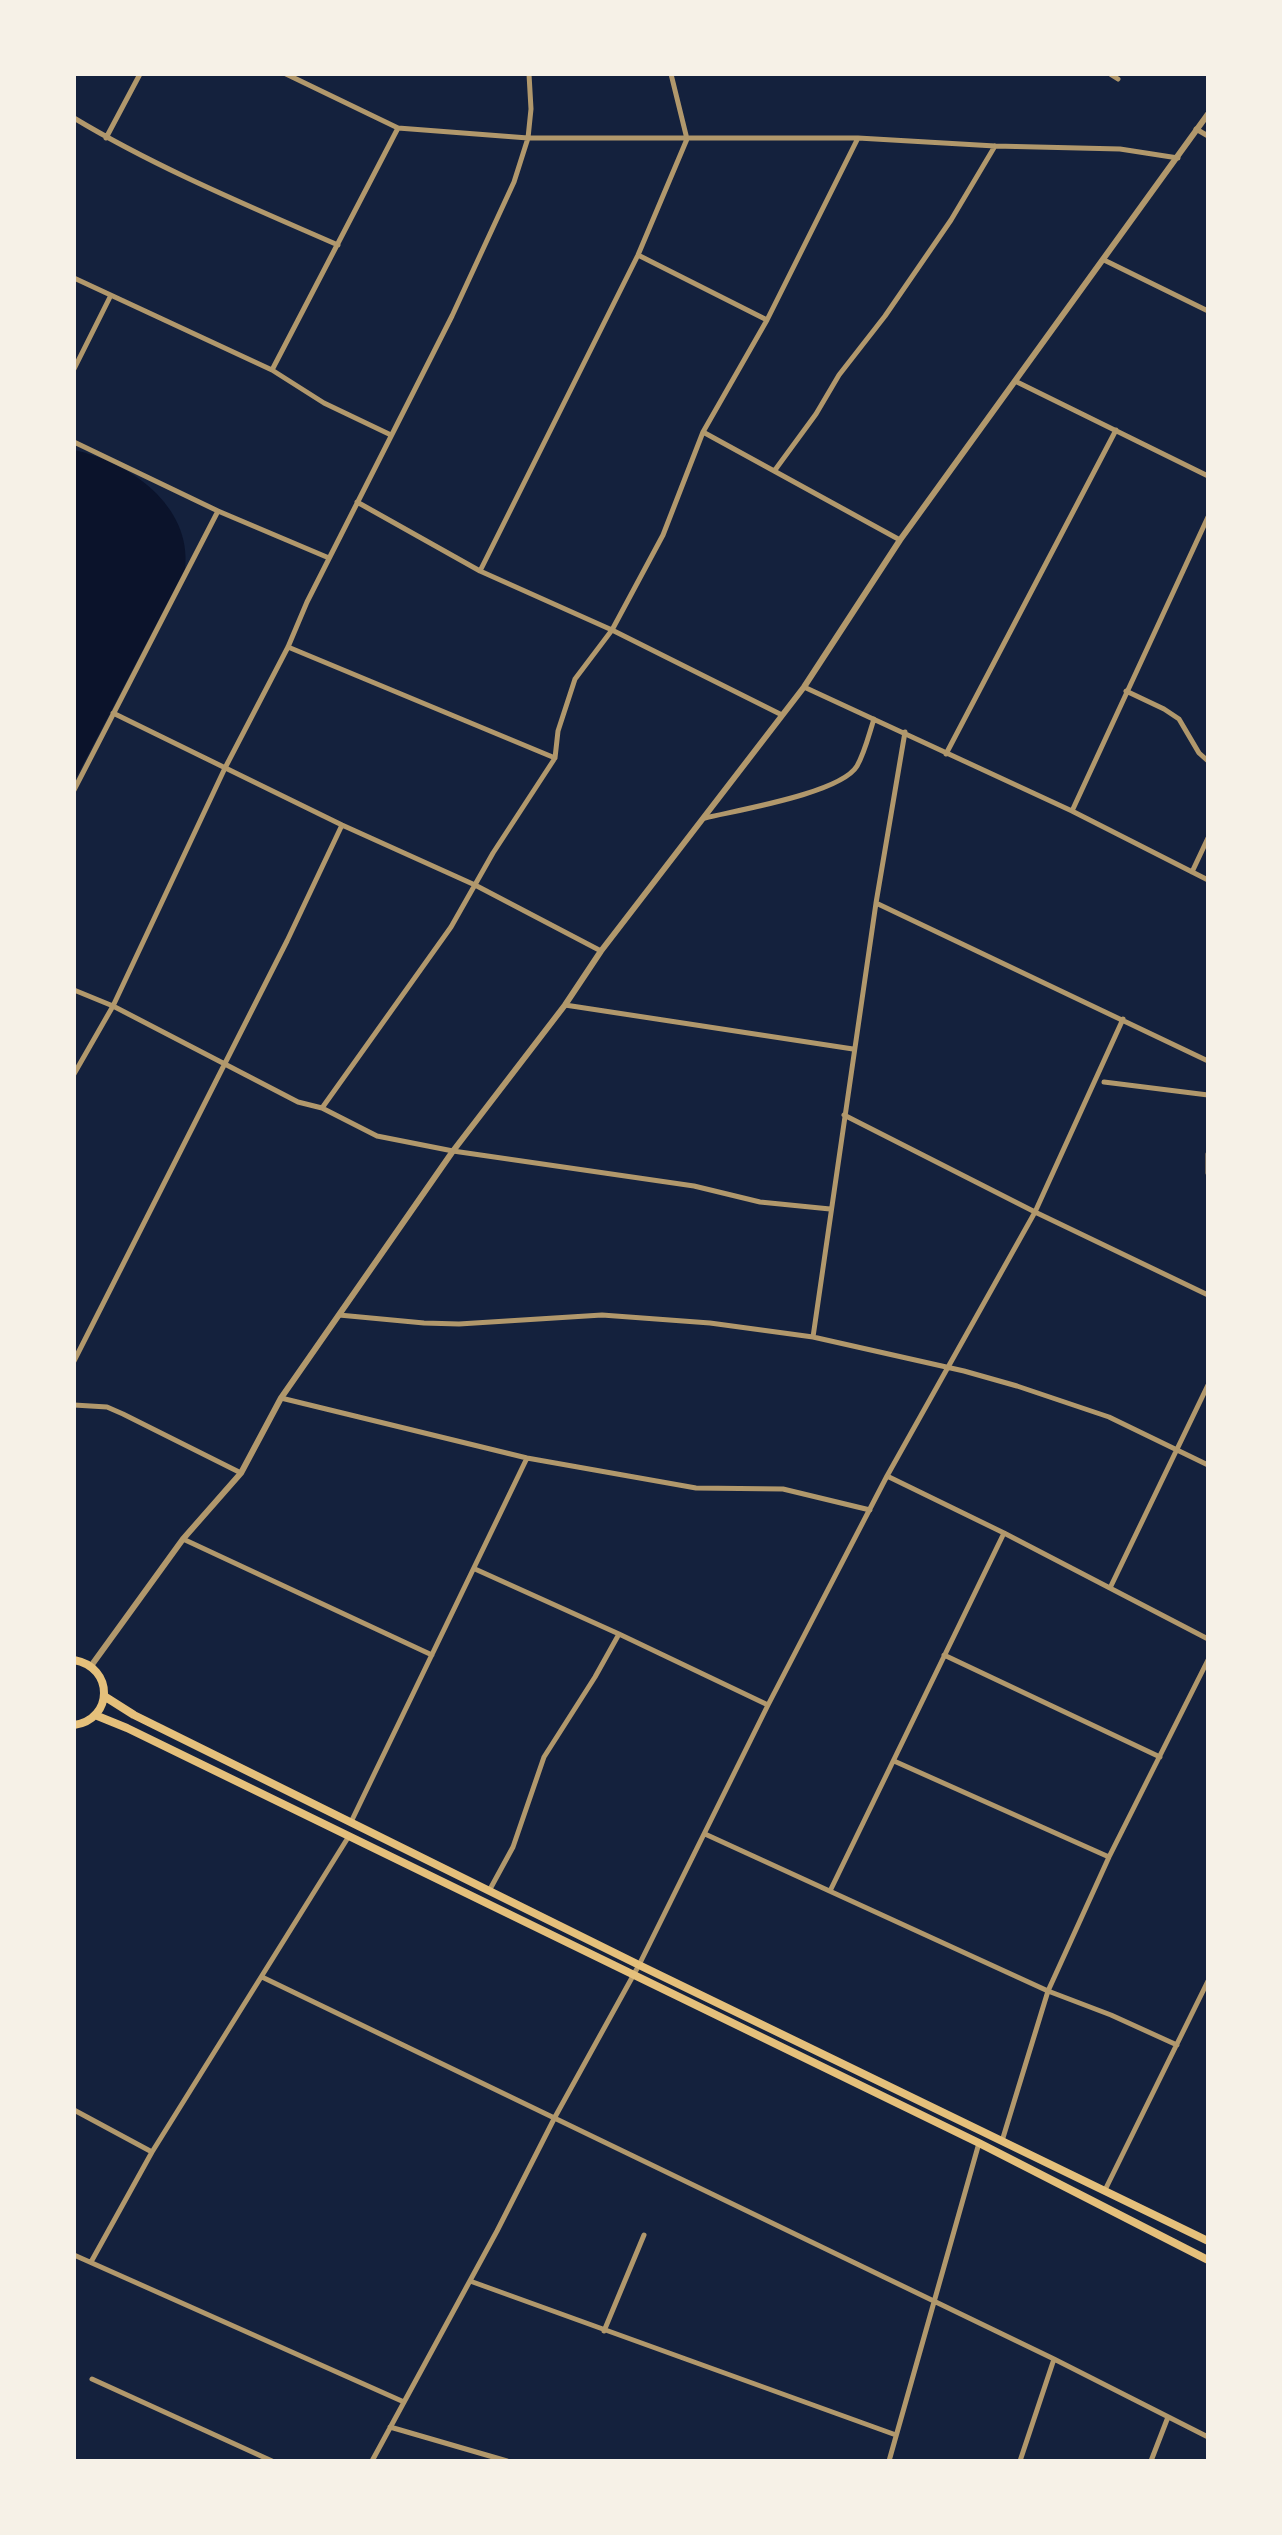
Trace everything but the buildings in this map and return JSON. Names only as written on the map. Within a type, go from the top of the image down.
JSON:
[{"type":"highway","points":[[74,1660],[91,1666],[104,1684],[104,1696],[95,1715],[88,1721],[74,1725]]},
{"type":"highway","points":[[104,1696],[134,1715],[489,1891],[1208,2241]]},
{"type":"highway","points":[[95,1715],[979,2143],[1208,2260]]},
{"type":"street","points":[[106,138],[140,74]]},
{"type":"street","points":[[286,74],[398,128],[528,138],[858,138],[1120,149],[1178,158]]},
{"type":"street","points":[[74,1074],[113,1006],[225,768],[452,316],[514,182],[528,138],[531,109],[529,74]]},
{"type":"street","points":[[480,571],[638,255],[687,139],[671,74]]},
{"type":"street","points":[[1110,74],[1118,79]]},
{"type":"street","points":[[91,1666],[183,1539],[241,1473],[281,1398],[453,1151],[565,1005],[601,951],[783,716],[900,540],[1208,114]]},
{"type":"street","points":[[74,118],[106,138],[338,245]]},
{"type":"street","points":[[272,370],[398,128]]},
{"type":"street","points":[[1196,129],[1208,136]]},
{"type":"street","points":[[322,1108],[451,927],[555,758],[558,731],[575,679],[612,630],[663,535],[703,432],[767,320],[858,138]]},
{"type":"street","points":[[775,470],[951,220],[995,146]]},
{"type":"street","points":[[638,255],[767,320]]},
{"type":"street","points":[[1104,260],[1208,311]]},
{"type":"street","points":[[74,278],[272,370],[324,403],[391,435]]},
{"type":"street","points":[[74,369],[110,297]]},
{"type":"street","points":[[1015,381],[1208,476]]},
{"type":"street","points":[[946,754],[1116,430]]},
{"type":"street","points":[[703,432],[900,540]]},
{"type":"street","points":[[74,442],[218,511],[329,558]]},
{"type":"street","points":[[357,502],[480,571],[612,630],[783,716]]},
{"type":"street","points":[[74,790],[218,511]]},
{"type":"street","points":[[1072,811],[1208,517]]},
{"type":"street","points":[[288,647],[555,758]]},
{"type":"street","points":[[804,687],[1072,811],[1208,880]]},
{"type":"street","points":[[1126,691],[1179,719],[1199,753],[1208,761]]},
{"type":"street","points":[[113,713],[342,825],[475,885],[601,951]]},
{"type":"street","points":[[705,818],[789,799],[844,779],[857,767],[874,719]]},
{"type":"street","points":[[813,1337],[853,1049],[905,732]]},
{"type":"street","points":[[74,1361],[342,825]]},
{"type":"street","points":[[1192,872],[1208,838]]},
{"type":"street","points":[[876,903],[1208,1061]]},
{"type":"street","points":[[74,990],[113,1006],[298,1102],[322,1108],[377,1136],[453,1151],[694,1186],[760,1202],[830,1209]]},
{"type":"street","points":[[565,1005],[853,1049]]},
{"type":"street","points":[[372,2461],[634,1975],[768,1705],[887,1476],[1035,1212],[1123,1019]]},
{"type":"street","points":[[1104,1082],[1208,1095]]},
{"type":"street","points":[[844,1115],[1208,1295]]},
{"type":"street","points":[[1208,1154],[1208,1173]]},
{"type":"street","points":[[339,1315],[459,1324],[602,1315],[710,1323],[813,1337],[1017,1386],[1109,1417],[1208,1465]]},
{"type":"street","points":[[1178,1451],[1208,1385]]},
{"type":"street","points":[[1110,1588],[1208,1393]]},
{"type":"street","points":[[281,1398],[527,1458],[696,1488],[783,1489],[870,1510]]},
{"type":"street","points":[[74,1405],[107,1407],[241,1473]]},
{"type":"street","points":[[351,1822],[527,1458]]},
{"type":"street","points":[[887,1476],[1208,1639]]},
{"type":"street","points":[[830,1891],[1004,1533]]},
{"type":"street","points":[[183,1539],[432,1655]]},
{"type":"street","points":[[475,1569],[768,1705]]},
{"type":"street","points":[[489,1891],[523,1824],[544,1757],[619,1634]]},
{"type":"street","points":[[944,1655],[1160,1757]]},
{"type":"street","points":[[1002,2141],[1048,1991],[1109,1857],[1208,1660]]},
{"type":"street","points":[[894,1761],[1109,1857]]},
{"type":"street","points":[[705,1834],[1048,1991],[1177,2045]]},
{"type":"street","points":[[91,2262],[152,2152],[349,1836]]},
{"type":"street","points":[[262,1977],[1054,2359],[1208,2437]]},
{"type":"street","points":[[1104,2191],[1208,1981]]},
{"type":"street","points":[[74,2110],[152,2152]]},
{"type":"street","points":[[889,2461],[979,2143]]},
{"type":"street","points":[[604,2331],[644,2235]]},
{"type":"street","points":[[74,2255],[404,2402]]},
{"type":"street","points":[[470,2281],[896,2435]]},
{"type":"street","points":[[1020,2461],[1054,2359]]},
{"type":"street","points":[[92,2379],[272,2461]]},
{"type":"street","points":[[1151,2461],[1168,2417]]},
{"type":"street","points":[[390,2427],[507,2461]]},
{"type":"water","points":[[74,450],[116,465],[153,490],[178,525],[184,546],[185,569],[74,782]]}]
